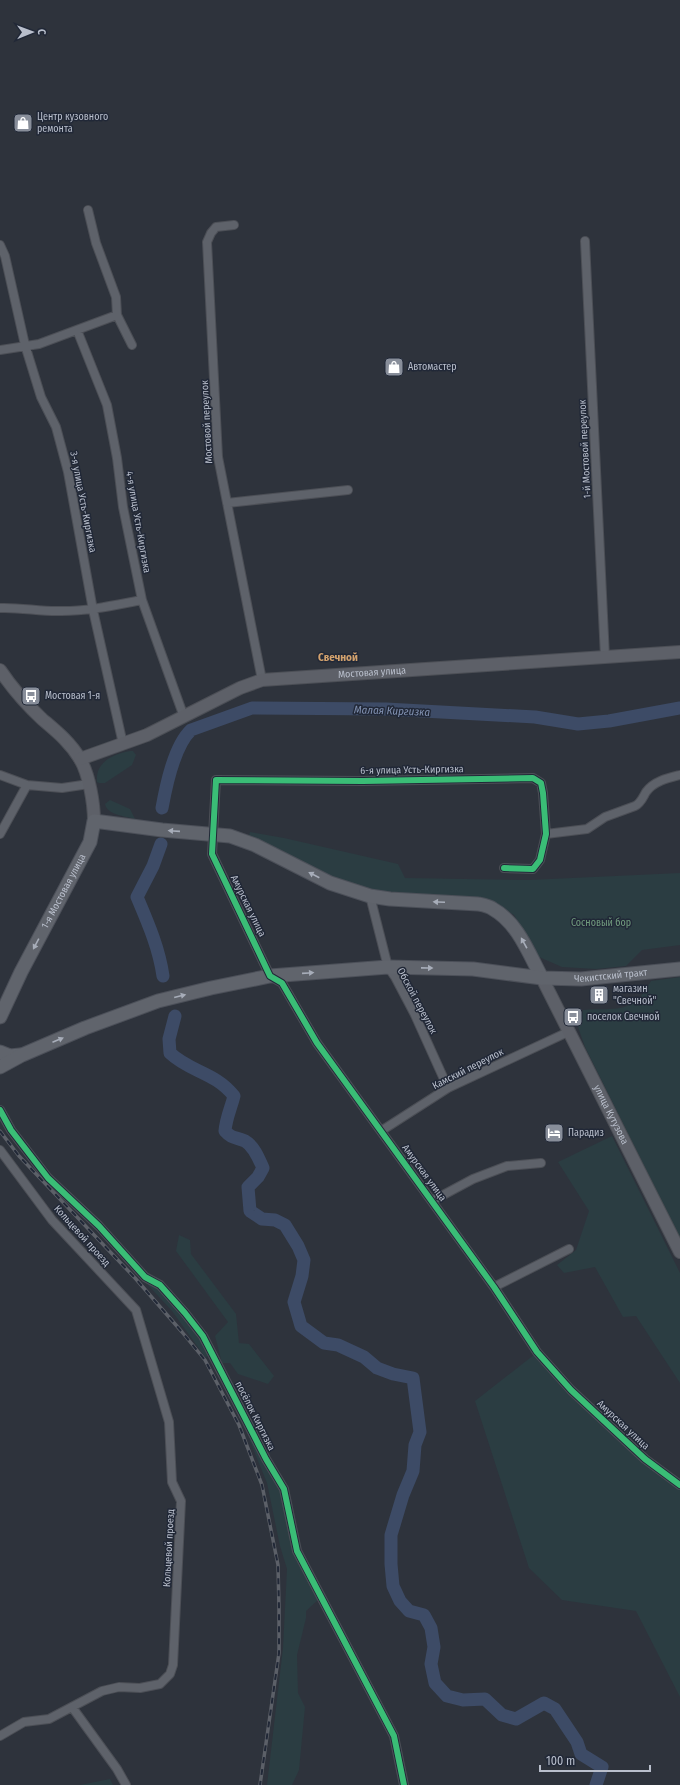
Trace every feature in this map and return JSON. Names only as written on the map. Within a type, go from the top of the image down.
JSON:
[{"type":"main road","points":[[94,821],[162,830],[213,833],[230,836],[255,845],[330,883],[370,896],[390,899],[478,904],[492,908],[506,919],[521,938],[542,978]]},
{"type":"main road","name":"1-я Мостовая улица","points":[[0,1016],[21,972],[90,842],[94,821]]},
{"type":"main road","name":"Чекистский тракт","points":[[0,1067],[22,1055],[85,1028],[158,1001],[270,976],[388,967],[473,969],[542,978],[581,979],[680,969]]},
{"type":"main road","points":[[0,1052],[10,1056],[22,1055]]},
{"type":"street","points":[[88,210],[96,243],[116,297],[117,315],[132,345]]},
{"type":"street","name":"Мостовой переулок","points":[[234,225],[216,227],[211,233],[207,242],[218,457],[262,680]]},
{"type":"street","name":"1-й Мостовой переулок","points":[[585,240],[605,657]]},
{"type":"street","name":"3-я улица Усть-Киргизка","points":[[0,245],[5,256],[25,345],[41,397],[56,427],[68,472],[93,610],[123,744]]},
{"type":"street","points":[[0,350],[39,344],[117,315]]},
{"type":"street","name":"4-я улица Усть-Киргизка","points":[[77,330],[107,405],[123,507],[142,600],[184,717]]},
{"type":"street","points":[[227,502],[348,490]]},
{"type":"street","points":[[0,608],[61,612],[93,610],[142,600]]},
{"type":"street","name":"Мостовая улица","points":[[80,759],[147,735],[240,688],[262,680],[680,652]]},
{"type":"street","points":[[0,670],[14,690],[37,714],[60,734],[80,759]]},
{"type":"street","name":"1-я Мостовая улица","points":[[80,759],[94,806],[94,821]]},
{"type":"street","points":[[0,775],[27,784],[62,788],[88,784]]},
{"type":"street","points":[[546,834],[587,829],[605,816],[638,804],[651,786],[680,775]]},
{"type":"street","name":"6-я улица Усть-Киргизка","points":[[213,833],[216,780],[363,781],[533,778],[540,783],[543,793],[546,834],[540,860],[533,869],[504,868]]},
{"type":"street","points":[[0,834],[27,784]]},
{"type":"street","name":"Амурская улица","points":[[213,833],[212,854],[270,976],[282,983],[317,1043],[494,1287],[537,1352],[571,1390],[645,1459],[680,1485]]},
{"type":"street","name":"Обской переулок","points":[[370,896],[388,967],[415,1015],[448,1088]]},
{"type":"street","name":"улица Кутузова","points":[[542,978],[680,1252]]},
{"type":"street","name":"Камский переулок","points":[[381,1131],[448,1088],[568,1032]]},
{"type":"street","name":"посёлок Киргизка","points":[[0,1110],[11,1130],[48,1178],[99,1226],[145,1277],[160,1286],[185,1313],[203,1336],[266,1459],[284,1489],[297,1551],[394,1736],[404,1785]]},
{"type":"street","name":"Кольцевой проезд","points":[[0,1150],[52,1220],[136,1310],[168,1422],[172,1482],[181,1501],[173,1658],[170,1674],[160,1684],[140,1688],[119,1687],[102,1691],[50,1719],[24,1722],[0,1736]]},
{"type":"street","points":[[432,1201],[473,1179],[507,1166],[541,1163]]},
{"type":"street","points":[[494,1287],[569,1248]]},
{"type":"street","points":[[72,1707],[126,1785]]},
{"type":"green space","points":[[133,751],[136,755],[132,765],[105,783],[97,782],[99,769],[106,760],[117,754]]},
{"type":"green space","points":[[110,800],[130,809],[135,819],[109,811],[105,804]]},
{"type":"green space","name":"Сосновый бор","points":[[250,832],[284,838],[398,864],[405,878],[529,880],[680,873],[680,945],[642,950],[626,966],[596,969],[562,967],[539,957],[514,915],[497,904],[389,896],[332,880],[248,839]]},
{"type":"green space","points":[[680,977],[680,1238],[585,1047],[578,1027],[583,1010],[623,1008],[637,1000],[651,981]]},
{"type":"green space","points":[[612,1136],[680,1273],[680,1383],[636,1316],[623,1317],[595,1267],[564,1273],[557,1265],[576,1250],[589,1211],[558,1162]]},
{"type":"green space","points":[[179,1235],[190,1240],[191,1254],[236,1314],[239,1343],[249,1344],[274,1376],[268,1384],[238,1374],[230,1363],[222,1363],[215,1336],[228,1322],[176,1251]]},
{"type":"green space","points":[[151,1283],[159,1287],[201,1338],[210,1356],[205,1357],[172,1311],[148,1285]]},
{"type":"green space","points":[[535,1354],[680,1488],[680,1697],[636,1611],[562,1600],[529,1568],[475,1401]]},
{"type":"green space","points":[[252,1437],[282,1491],[289,1520],[319,1599],[306,1611],[306,1618],[297,1655],[298,1693],[305,1707],[299,1770],[292,1785],[267,1785],[283,1648],[287,1569],[280,1546],[267,1483],[250,1441]]},
{"type":"green space","points":[[110,1779],[113,1785],[80,1785]]},
{"type":"waterway","name":"Малая Киргизка","points":[[162,808],[168,778],[175,756],[185,737],[191,730],[252,708],[386,709],[535,717],[578,724],[609,721],[680,708]]},
{"type":"waterway","name":"Малая Киргизка","points":[[161,844],[153,866],[137,897],[156,946],[163,976]]},
{"type":"waterway","name":"Малая Киргизка","points":[[175,1016],[169,1039],[170,1053],[186,1064],[219,1082],[234,1096],[227,1117],[225,1131],[232,1137],[248,1143],[256,1153],[263,1168],[258,1177],[248,1187],[250,1211],[262,1219],[275,1220],[285,1225],[298,1246],[304,1260],[302,1276],[294,1302],[301,1326],[324,1343],[338,1345],[364,1357],[377,1368],[393,1374],[413,1378],[420,1432],[415,1445],[413,1471],[403,1495],[391,1535],[391,1564],[393,1586],[400,1601],[409,1611],[424,1615],[431,1628],[434,1647],[431,1664],[435,1683],[447,1696],[463,1700],[485,1699],[502,1715],[516,1719],[544,1703],[555,1709],[577,1742],[581,1754],[602,1767],[596,1785]]},
{"type":"railway","points":[[0,1131],[19,1156],[135,1278],[205,1360],[239,1425],[262,1485],[278,1565],[279,1653],[260,1785]]},
{"type":"cycle path","points":[[504,868],[533,869],[540,860],[546,834],[543,793],[541,783],[533,778],[363,781],[216,780],[212,854],[270,976],[282,983],[317,1043],[494,1287],[537,1352],[571,1390],[645,1459],[680,1485]]},
{"type":"cycle path","points":[[0,1110],[11,1130],[48,1178],[99,1226],[145,1277],[160,1285],[203,1336],[266,1459],[284,1489],[297,1551],[394,1736],[404,1785]]},
{"type":"place","name":"Центр кузовного ремонта","points":[[23,123]]},
{"type":"place","name":"Автомастер","points":[[394,367]]},
{"type":"place","name":"Мостовая 1-я","points":[[31,696]]},
{"type":"place","name":"магазин \"Свечной\"","points":[[599,995]]},
{"type":"place","name":"поселок Свечной","points":[[573,1017]]},
{"type":"place","name":"Парадиз","points":[[554,1133]]},
{"type":"district","name":"Свечной","points":[[338,657]]}]
